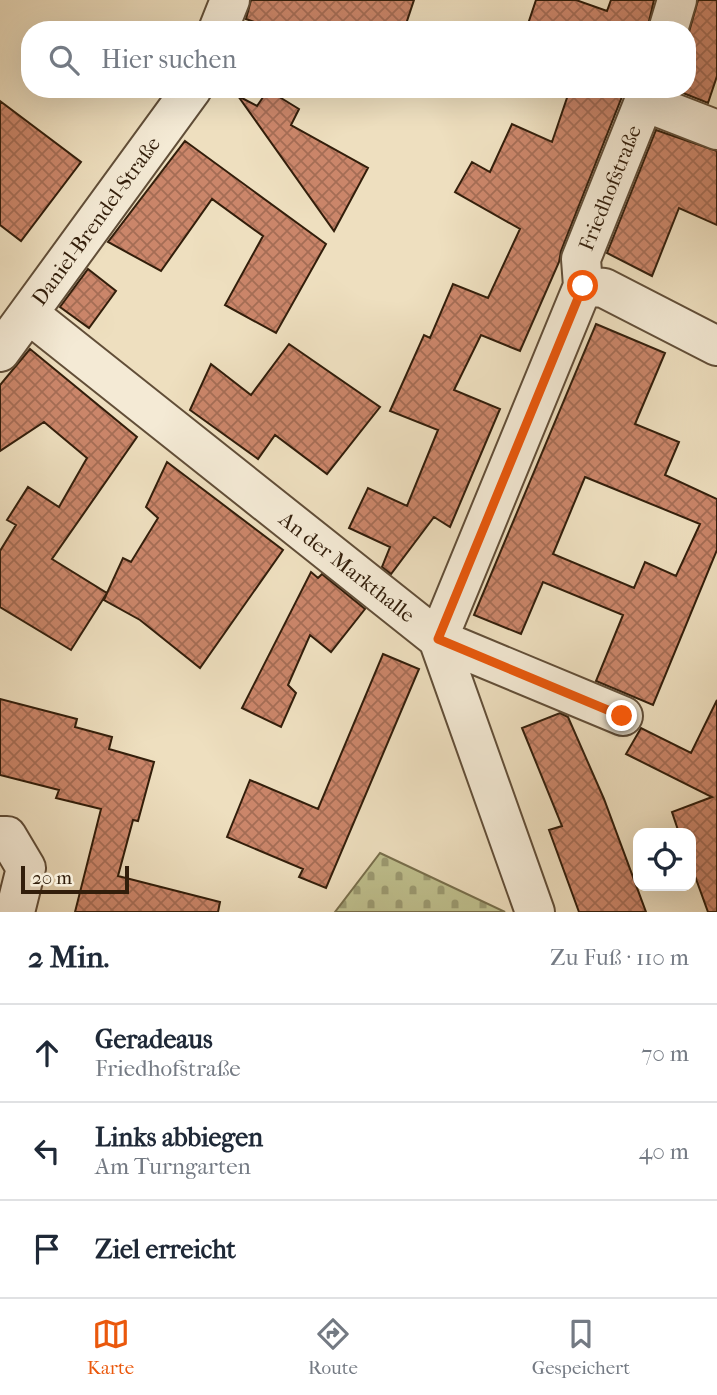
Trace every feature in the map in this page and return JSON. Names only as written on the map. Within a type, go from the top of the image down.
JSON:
[{"type":"street","points":[[222,21],[230,0]]},
{"type":"street","points":[[670,21],[677,0]]},
{"type":"street","name":"Daniel-Brendel-Straße","points":[[0,352],[185,98]]},
{"type":"street","name":"Friedhofstraße","points":[[438,639],[583,286],[581,259],[646,98]]},
{"type":"street","points":[[651,98],[717,130]]},
{"type":"street","points":[[583,286],[604,288],[717,346]]},
{"type":"street","name":"An der Markthalle","points":[[29,314],[438,639],[622,716]]},
{"type":"street","points":[[438,639],[535,912]]},
{"type":"street","points":[[0,836],[7,836],[26,868],[15,912]]},
{"type":"green space","points":[[380,853],[505,912],[335,912]]},
{"type":"building","points":[[251,0],[414,0],[407,21],[246,19]]},
{"type":"building","points":[[536,0],[576,0],[607,11],[611,0],[654,0],[649,21],[529,21]]},
{"type":"building","points":[[698,0],[717,0],[717,76],[708,103],[696,98],[696,21],[692,21]]},
{"type":"building","points":[[239,98],[257,106],[262,98],[281,98],[299,109],[291,125],[368,168],[334,231]]},
{"type":"building","points":[[567,98],[621,98],[559,262],[520,351],[481,335],[454,390],[500,409],[450,527],[434,517],[391,574],[382,567],[390,547],[349,528],[368,488],[407,506],[438,430],[390,411],[424,335],[430,338],[453,284],[488,298],[520,229],[455,192],[472,162],[490,172],[512,124],[552,142]]},
{"type":"building","points":[[0,101],[81,162],[21,241],[0,225]]},
{"type":"building","points":[[656,130],[717,151],[717,225],[679,208],[652,276],[607,253]]},
{"type":"building","points":[[185,141],[326,244],[276,333],[225,305],[263,236],[212,199],[161,271],[108,242]]},
{"type":"building","points":[[88,269],[116,291],[89,328],[60,307]]},
{"type":"building","points":[[596,324],[665,353],[635,424],[679,442],[665,475],[717,499],[717,550],[653,705],[596,681],[623,615],[543,582],[521,634],[474,615]],"holes":[[[585,477],[700,524],[676,576],[645,562],[634,588],[553,554]]]},
{"type":"building","points":[[289,344],[380,407],[327,474],[275,435],[258,459],[190,410],[211,364],[251,395]]},
{"type":"building","points":[[30,349],[137,437],[52,559],[107,593],[71,650],[0,607],[0,551],[16,525],[7,520],[28,487],[59,507],[87,458],[44,422],[0,451],[0,385]]},
{"type":"building","points":[[167,462],[283,550],[200,668],[140,620],[104,600],[123,558],[131,562],[158,518],[146,507]]},
{"type":"building","points":[[311,572],[318,578],[322,574],[365,609],[331,652],[310,635],[288,685],[296,693],[281,727],[242,708]]},
{"type":"building","points":[[383,654],[419,669],[326,888],[299,877],[303,869],[227,837],[250,780],[318,809]]},
{"type":"building","points":[[0,699],[77,719],[75,727],[112,737],[109,749],[154,762],[138,821],[133,820],[118,876],[220,902],[218,912],[75,912],[101,809],[56,798],[59,790],[0,775]]},
{"type":"building","points":[[717,700],[717,912],[708,912],[696,879],[696,828],[677,828],[672,812],[712,797],[626,754],[641,728],[691,753]]},
{"type":"building","points":[[560,713],[568,717],[604,799],[633,877],[633,891],[638,891],[646,912],[579,912],[549,830],[562,826],[522,728]]},
{"type":"route","points":[[583,286],[438,639],[622,716]]}]
